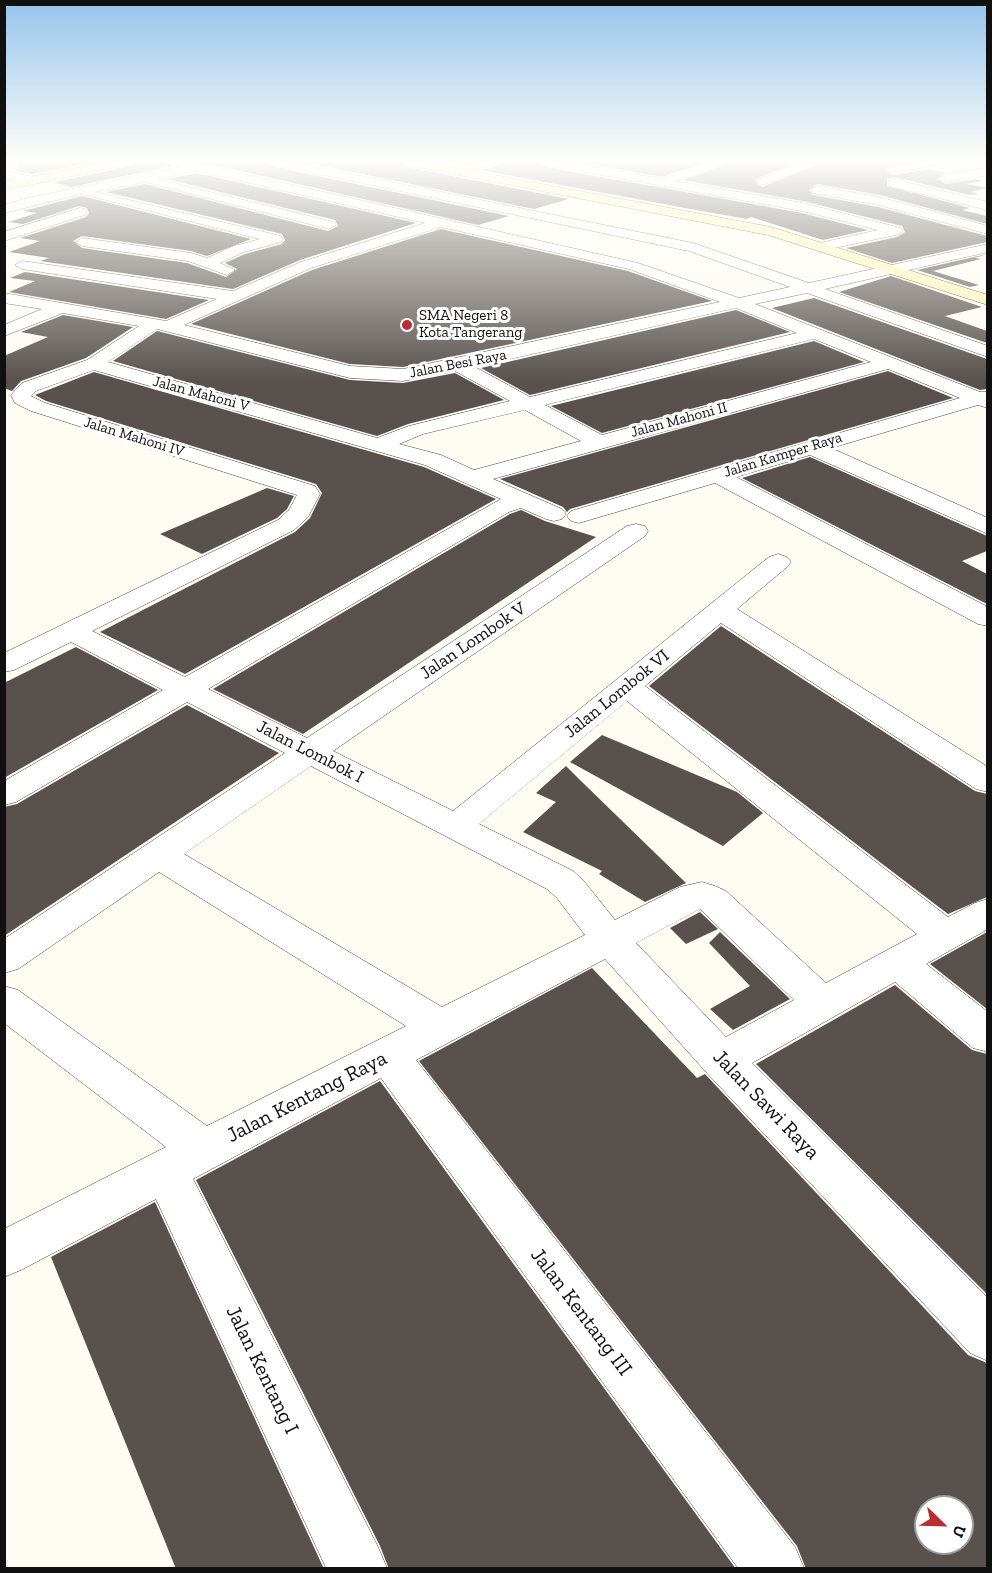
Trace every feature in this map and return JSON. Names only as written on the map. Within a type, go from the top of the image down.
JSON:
[{"type":"street","points":[[101,235],[77,244],[191,256],[228,270],[230,276],[208,292]]},
{"type":"street","points":[[213,235],[239,249]]},
{"type":"street","points":[[106,334],[153,324],[232,296],[315,262],[400,235]]},
{"type":"street","points":[[502,235],[616,261],[737,303],[984,398]]},
{"type":"street","points":[[636,235],[683,245],[987,352]]},
{"type":"street","points":[[784,235],[987,300]]},
{"type":"street","points":[[820,247],[879,235]]},
{"type":"street","points":[[207,262],[239,249],[286,236]]},
{"type":"street","name":"Jalan Besi Raya","points":[[4,298],[153,324],[360,373],[403,375],[458,365],[987,248]]},
{"type":"street","points":[[968,252],[987,258]]},
{"type":"street","points":[[4,271],[52,253]]},
{"type":"street","points":[[21,264],[232,296]]},
{"type":"street","points":[[4,331],[63,308]]},
{"type":"street","points":[[93,364],[153,324]]},
{"type":"street","points":[[379,444],[416,430],[814,334]]},
{"type":"street","points":[[15,376],[45,362]]},
{"type":"street","name":"Jalan Mahoni II","points":[[470,478],[889,363]]},
{"type":"street","name":"Jalan Mahoni V","points":[[93,364],[433,460],[470,478],[511,503],[554,514]]},
{"type":"street","name":"Jalan Mahoni IV","points":[[72,631],[294,517],[309,494],[307,491],[38,407],[22,399],[21,395],[24,391],[33,385],[93,364]]},
{"type":"street","points":[[458,365],[598,442]]},
{"type":"street","name":"Jalan Kamper Raya","points":[[579,516],[984,398]]},
{"type":"street","points":[[810,447],[987,527]]},
{"type":"street","points":[[716,475],[987,618]]},
{"type":"street","points":[[4,795],[511,503]]},
{"type":"street","name":"Jalan Lombok V","points":[[4,960],[636,531]]},
{"type":"street","name":"Jalan Lombok VI","points":[[456,826],[778,562]]},
{"type":"street","points":[[720,610],[987,782]]},
{"type":"street","points":[[4,664],[72,631]]},
{"type":"street","name":"Jalan Lombok I","points":[[72,631],[548,873]]},
{"type":"street","points":[[627,686],[946,936]]},
{"type":"street","points":[[158,855],[441,1027]]},
{"type":"street","name":"Jalan Sawi Raya","points":[[548,873],[570,889],[610,940],[721,1060],[987,1335]]},
{"type":"street","name":"Jalan Kentang Raya","points":[[4,1254],[693,896],[706,896],[713,900],[822,1003]]},
{"type":"street","points":[[721,1060],[987,912]]},
{"type":"street","points":[[898,963],[987,1036]]},
{"type":"street","points":[[4,1001],[185,1161]]},
{"type":"street","name":"Jalan Kentang III","points":[[388,1055],[774,1569]]},
{"type":"street","name":"Jalan Kentang I","points":[[185,1161],[357,1569]]},
{"type":"building","points":[[28,235],[237,235],[251,239],[207,256],[191,251],[82,236],[73,241],[82,248],[187,263],[226,277],[237,269],[225,263],[245,254],[282,244],[285,240],[283,235],[377,235],[300,260],[233,289],[40,261],[49,258],[9,252],[40,241],[20,238]]},
{"type":"building","points":[[421,235],[470,235],[628,271],[712,301],[403,367],[350,364],[191,324],[312,270]]},
{"type":"building","points":[[809,235],[844,235],[823,240]]},
{"type":"building","points":[[985,235],[987,236],[987,242],[892,263],[846,248],[897,237]]},
{"type":"building","points":[[987,254],[975,258],[981,259],[933,271],[979,285],[970,287],[917,270]]},
{"type":"building","points":[[25,272],[209,300],[166,319],[9,292],[35,281],[10,278]]},
{"type":"building","points":[[891,276],[982,307],[945,316],[987,331],[987,343],[839,292]]},
{"type":"building","points":[[814,298],[987,359],[987,389],[980,390],[772,308]]},
{"type":"building","points":[[736,310],[790,332],[530,395],[481,368]]},
{"type":"building","points":[[63,315],[133,327],[86,358],[21,381],[12,391],[4,388],[4,356],[48,337],[21,332]]},
{"type":"building","points":[[157,331],[350,380],[403,383],[455,373],[504,400],[408,424],[377,436],[113,361]]},
{"type":"building","points":[[814,341],[864,362],[602,433],[551,406]]},
{"type":"building","points":[[888,371],[953,398],[570,509],[567,512],[563,507],[500,479]]},
{"type":"building","points":[[94,372],[424,467],[496,499],[185,674],[100,632],[295,532],[310,518],[322,493],[316,484],[46,401],[35,395]]},
{"type":"building","points":[[810,457],[987,536],[987,551],[962,561],[987,574],[987,604],[742,478]]},
{"type":"building","points":[[267,488],[294,496],[287,509],[277,518],[202,554],[160,534]]},
{"type":"building","points":[[521,510],[545,521],[596,537],[303,734],[213,689],[510,514]]},
{"type":"building","points":[[721,626],[975,791],[987,794],[987,897],[948,914],[649,686]]},
{"type":"building","points":[[76,647],[158,690],[4,778],[4,683]]},
{"type":"building","points":[[187,705],[279,753],[4,936],[4,807],[17,804]]},
{"type":"building","points":[[602,735],[737,792],[763,813],[723,846],[570,762]]},
{"type":"building","points":[[566,766],[686,883],[645,902],[599,874],[602,871],[523,832],[556,802],[536,793]]},
{"type":"building","points":[[700,912],[718,929],[686,944],[670,928]]},
{"type":"building","points":[[720,932],[790,999],[733,1030],[710,1009],[750,986],[709,943]]},
{"type":"building","points":[[987,932],[987,1009],[930,964]]},
{"type":"building","points":[[592,968],[697,1078],[705,1074],[968,1355],[987,1363],[987,1569],[806,1569],[797,1546],[419,1061]]},
{"type":"building","points":[[895,985],[972,1050],[987,1054],[987,1294],[756,1064]]},
{"type":"building","points":[[380,1081],[736,1569],[389,1569],[380,1546],[196,1180]]},
{"type":"building","points":[[155,1202],[324,1569],[176,1569],[51,1257]]},
{"type":"place","name":"SMA Negeri 8 Kota Tangerang","points":[[407,325]]}]
